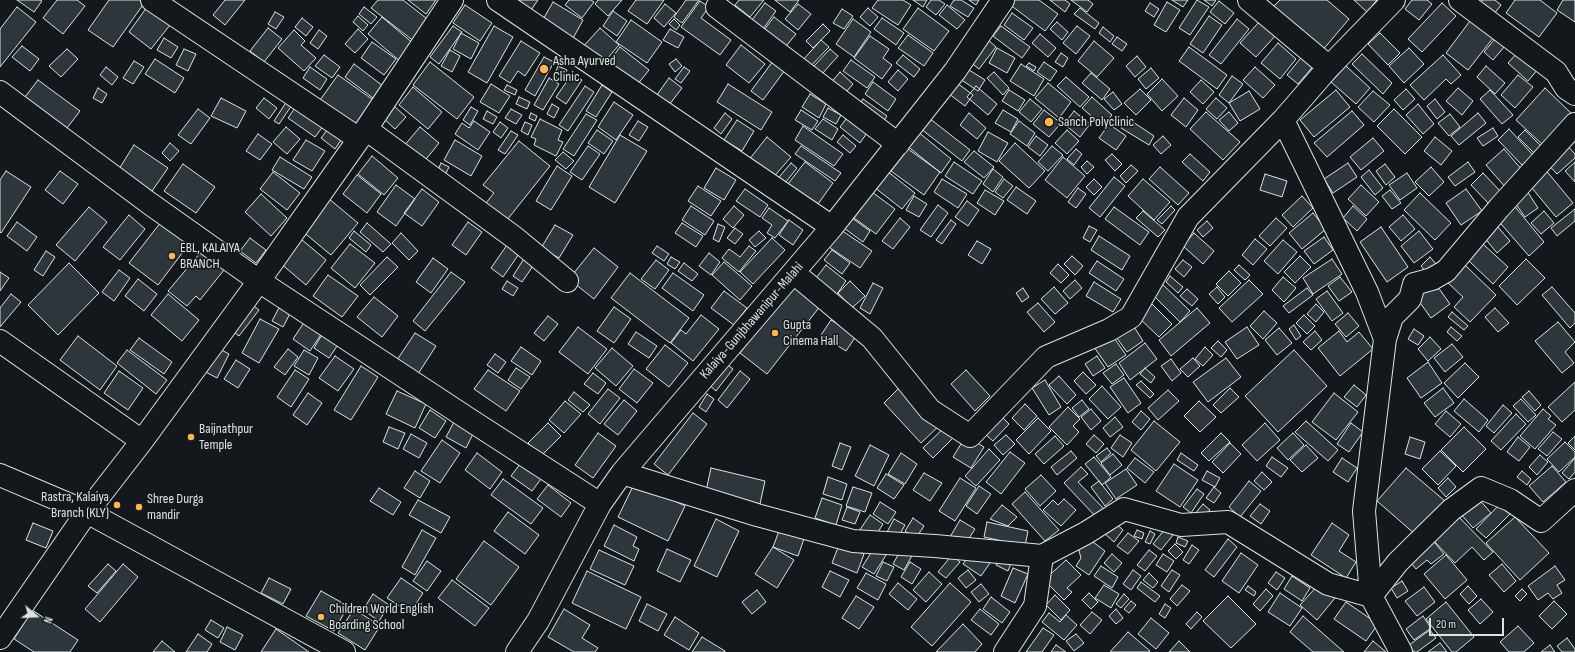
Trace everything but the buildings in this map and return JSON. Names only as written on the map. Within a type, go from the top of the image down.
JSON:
[{"type":"street","points":[[152,0],[363,134],[515,238],[567,281]]},
{"type":"street","points":[[0,638],[87,512],[142,441],[259,281],[363,134],[452,0]]},
{"type":"street","points":[[498,0],[832,227]]},
{"type":"street","name":"Kalaiya-Gunjbhawanipur-Malahi","points":[[517,652],[538,621],[600,504],[622,473],[832,227],[955,71],[1003,0]]},
{"type":"street","points":[[1249,0],[1329,67]]},
{"type":"street","points":[[794,273],[872,338],[930,410],[970,436],[1046,357],[1109,330],[1131,317],[1188,216],[1283,120],[1329,67],[1394,0]]},
{"type":"street","points":[[1460,0],[1556,72],[1566,88],[1575,94]]},
{"type":"street","points":[[717,7],[898,144]]},
{"type":"street","points":[[0,92],[149,204],[259,281],[600,504]]},
{"type":"street","points":[[1283,120],[1328,216],[1367,292],[1385,339]]},
{"type":"street","points":[[1401,652],[1371,596],[1364,511],[1385,339],[1392,317],[1410,299],[1414,284],[1432,279],[1446,271],[1499,208],[1575,124]]},
{"type":"street","points":[[0,341],[142,441]]},
{"type":"street","points":[[622,473],[757,515],[853,541],[935,546],[1042,556],[1086,533],[1124,509],[1181,525],[1228,522],[1328,584],[1371,596]]},
{"type":"street","points":[[0,475],[87,512],[344,652]]},
{"type":"street","points":[[1371,596],[1398,562],[1451,510],[1481,488],[1510,500],[1541,521],[1575,490]]},
{"type":"street","points":[[1005,652],[1036,606],[1042,556]]},
{"type":"place","name":"Asha Ayurved Clinic","points":[[544,69]]},
{"type":"place","name":"Sanch Polyclinic","points":[[1049,122]]},
{"type":"place","name":"EBL, KALAIYA BRANCH","points":[[172,256]]},
{"type":"place","name":"Gupta Cinema Hall","points":[[775,333]]},
{"type":"place","name":"Baijnathpur Temple","points":[[191,437]]},
{"type":"place","name":"Rastra, Kalaiya Branch (KLY)","points":[[117,505]]},
{"type":"place","name":"Shree Durga mandir","points":[[139,507]]},
{"type":"place","name":"Children World English Boarding School","points":[[321,617]]}]
